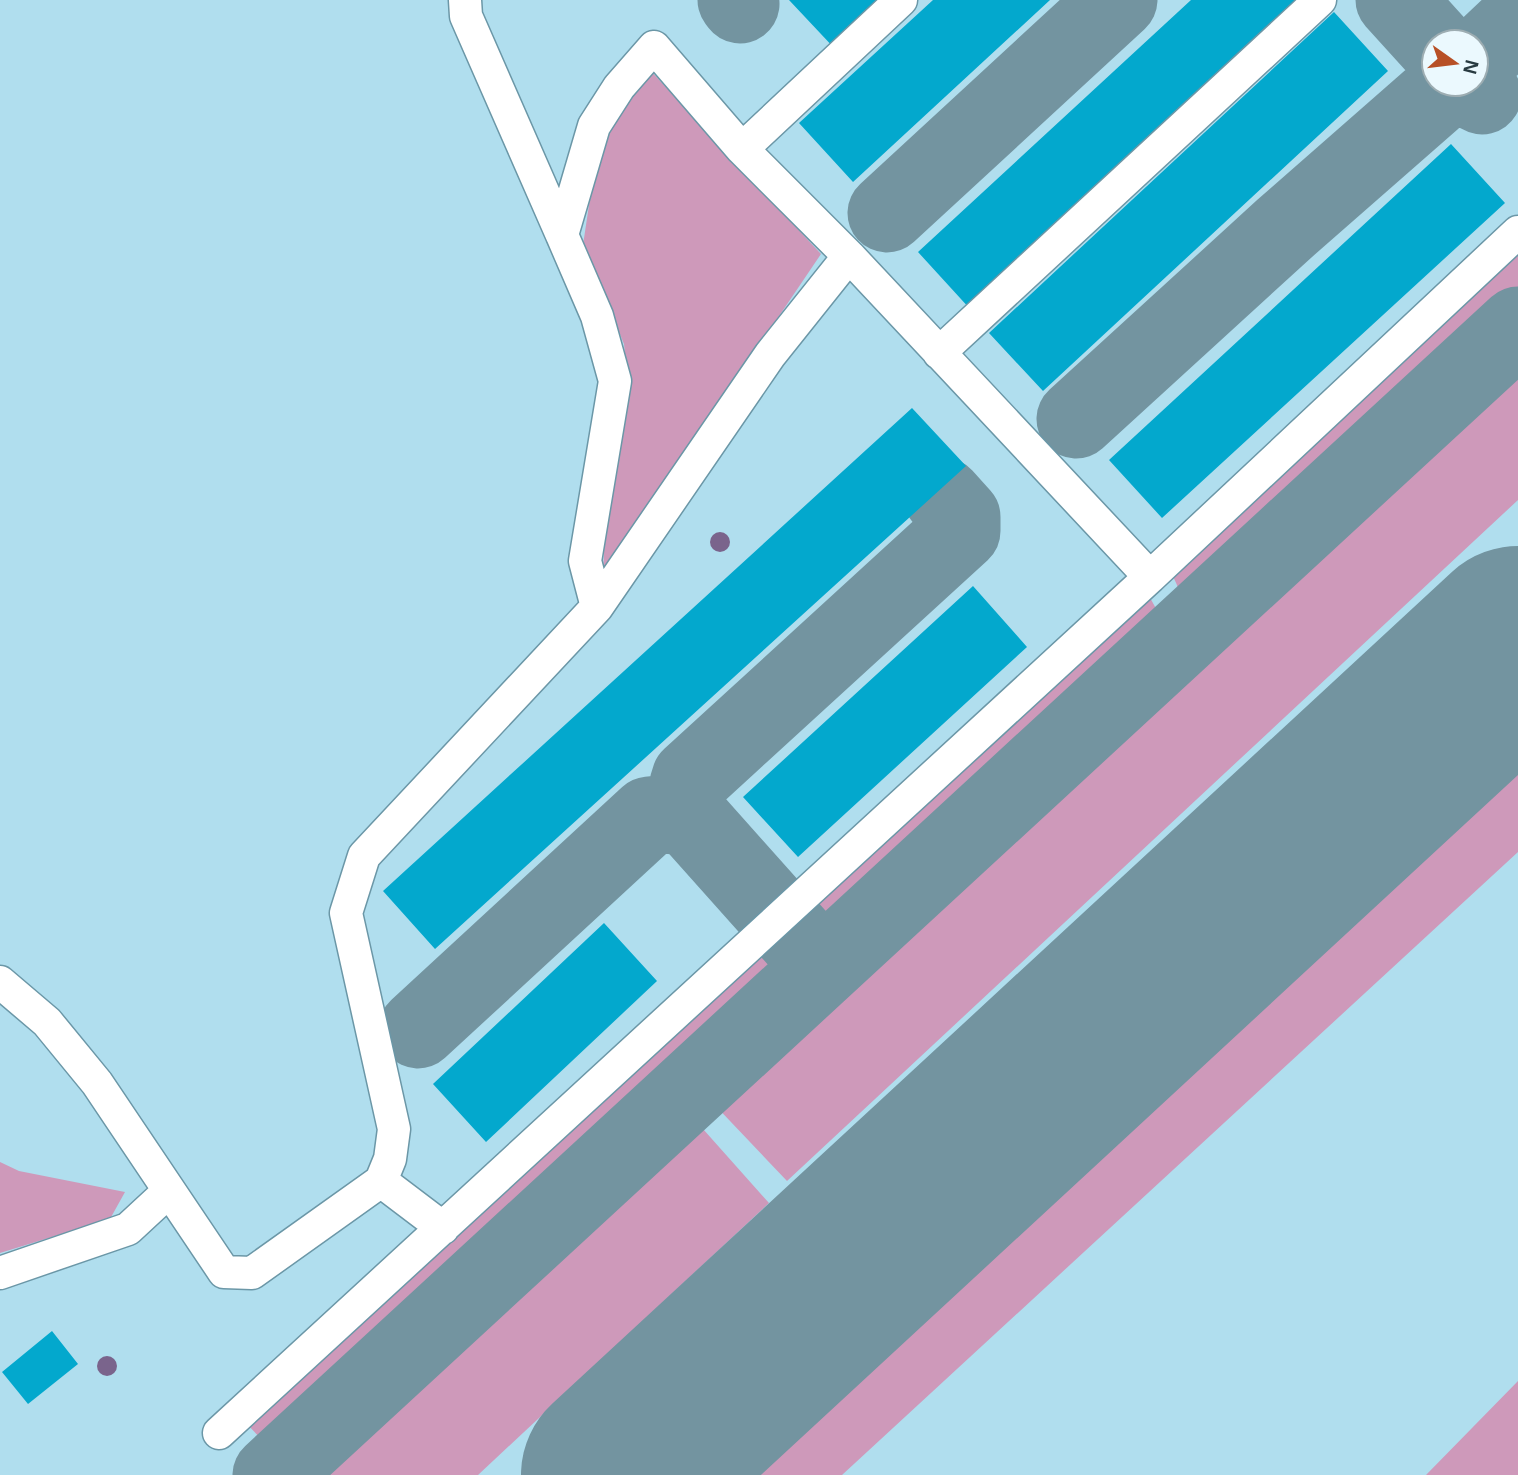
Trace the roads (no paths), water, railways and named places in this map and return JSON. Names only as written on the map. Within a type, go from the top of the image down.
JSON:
[{"type":"street","points":[[465,0],[466,16],[597,316],[615,381],[584,561],[597,607]]},
{"type":"street","points":[[742,149],[901,0]]},
{"type":"street","points":[[939,353],[1320,0]]},
{"type":"street","points":[[562,235],[581,162],[594,126],[619,87],[654,47],[742,149],[849,256],[1150,577]]},
{"type":"street","points":[[219,1433],[1150,577],[1518,232]]},
{"type":"street","points":[[0,982],[47,1022],[97,1083],[224,1272],[252,1273],[381,1181],[390,1159],[394,1129],[346,913],[364,856],[597,607],[770,355],[849,256]]},
{"type":"street","points":[[381,1181],[443,1228]]},
{"type":"street","points":[[0,1273],[128,1229],[169,1191]]}]
